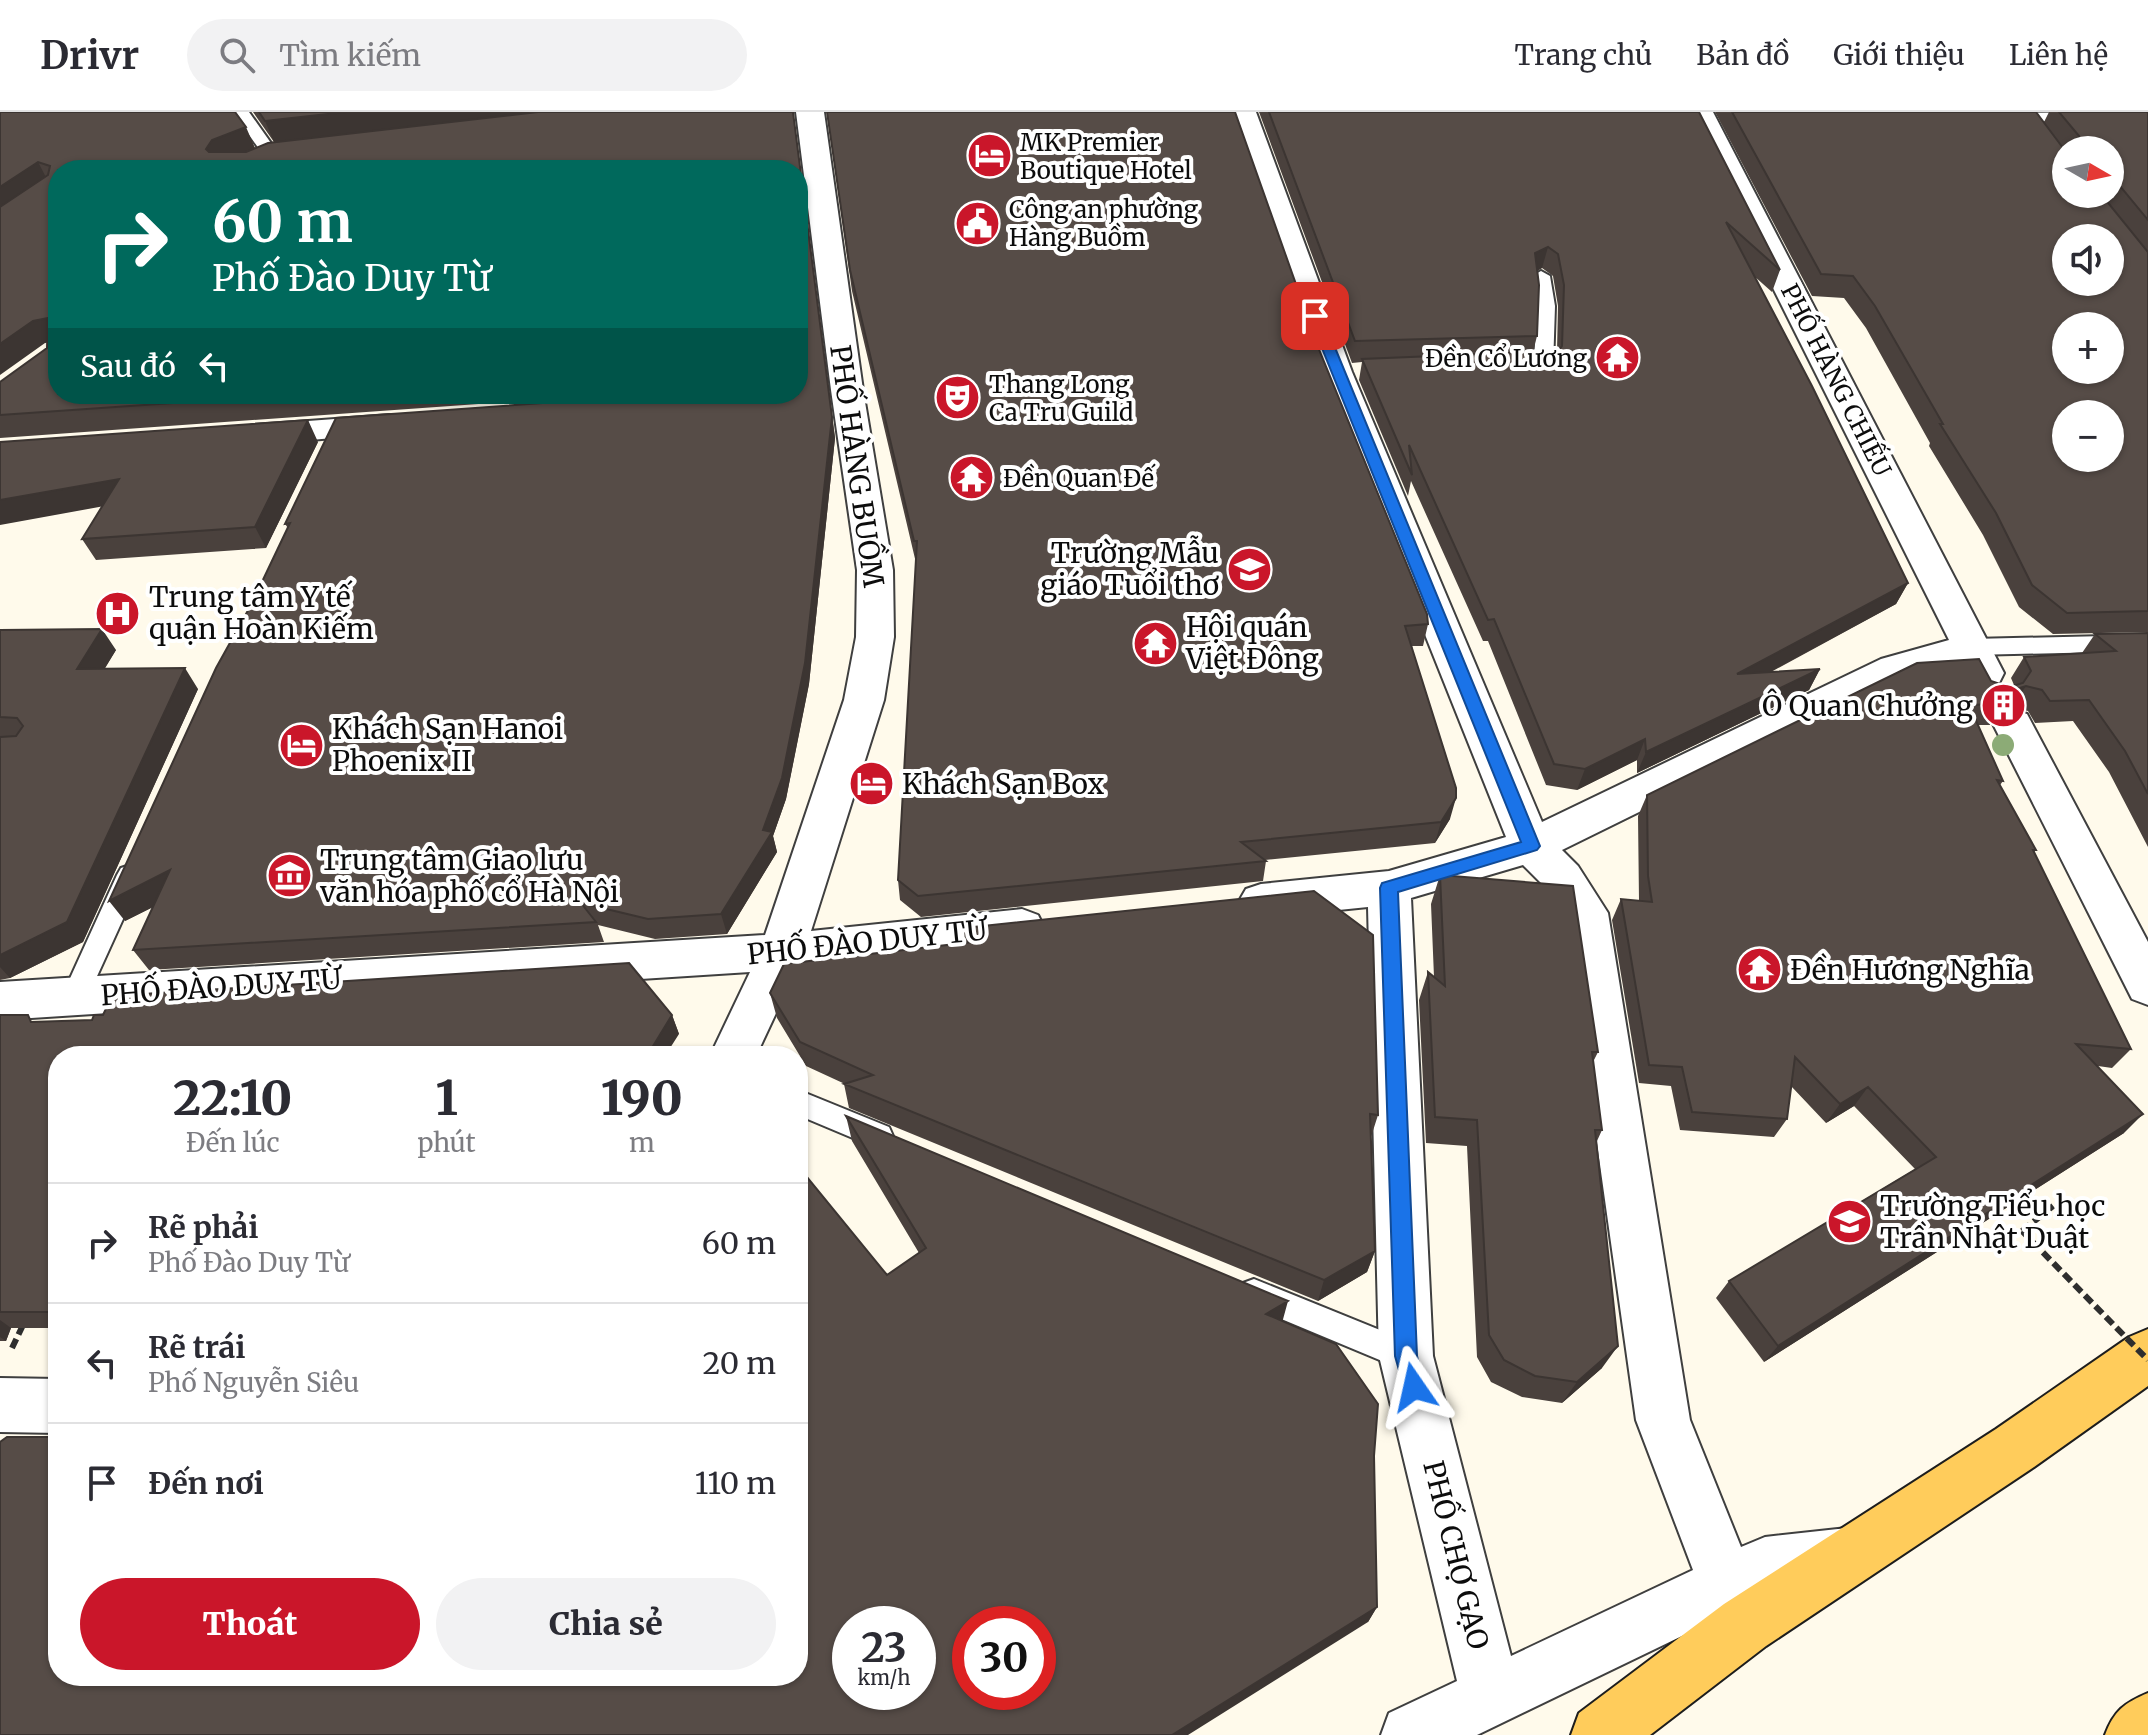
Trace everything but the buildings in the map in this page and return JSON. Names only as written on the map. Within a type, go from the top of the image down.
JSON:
[{"type":"main road","points":[[1601,1735],[1745,1625],[2148,1357]]},
{"type":"main road","points":[[2135,1735],[2148,1723]]},
{"type":"street","name":"PHỐ HÀNG BUỒM","points":[[738,1046],[782,952],[864,700],[875,637],[875,570],[828,391],[810,112]]},
{"type":"street","points":[[1242,112],[1531,846],[1563,878],[1586,913],[1663,1420],[1727,1585]]},
{"type":"street","name":"PHỐ HÀNG CHIẾU","points":[[1699,112],[2148,986]]},
{"type":"street","points":[[1946,113],[2148,114]]},
{"type":"street","points":[[258,157],[301,149]]},
{"type":"street","points":[[230,436],[330,444],[416,423]]},
{"type":"street","points":[[1218,906],[1389,888],[1531,846],[1895,669],[1972,647]]},
{"type":"street","name":"PHỐ CHỢ GẠO","points":[[1389,888],[1406,1356],[1491,1697]]},
{"type":"street","name":"PHỐ ĐÀO DUY TỪ","points":[[0,1001],[782,952],[1062,922]]},
{"type":"street","points":[[0,1405],[48,1406]]},
{"type":"street","points":[[1411,1735],[1765,1566],[1850,1557]]},
{"type":"lane","points":[[241,112],[258,157]]},
{"type":"lane","points":[[2021,113],[2039,136]]},
{"type":"lane","points":[[1511,367],[1543,367],[1546,306],[1541,276]]},
{"type":"lane","points":[[1972,647],[2148,643]]},
{"type":"lane","points":[[75,996],[138,856]]},
{"type":"lane","points":[[808,1106],[899,1145]]},
{"type":"lane","points":[[1232,1284],[1406,1356]]},
{"type":"path","points":[[2058,1202],[2022,1231],[2148,1357]]},
{"type":"path","points":[[9,1353],[29,1311]]},
{"type":"place","name":"MK Premier Boutique Hotel","points":[[989,156]]},
{"type":"place","name":"Công an phường Hàng Buồm","points":[[978,223]]},
{"type":"place","name":"Đền Cổ Lương","points":[[1618,358]]},
{"type":"place","name":"Thang Long Ca Tru Guild","points":[[958,398]]},
{"type":"place","name":"Đền Quan Đế","points":[[972,478]]},
{"type":"place","name":"Trường Mẫu giáo Tuổi thơ","points":[[1250,569]]},
{"type":"place","name":"Trung tâm Y tế quận Hoàn Kiếm","points":[[118,613]]},
{"type":"place","name":"Hội quán Việt Đông","points":[[1155,643]]},
{"type":"place","name":"Ô Quan Chưởng","points":[[2004,706]]},
{"type":"place","name":"Khách Sạn Hanoi Phoenix II","points":[[301,745]]},
{"type":"place","name":"Khách Sạn Box","points":[[871,784]]},
{"type":"place","name":"Trung tâm Giao lưu văn hóa phố cổ Hà Nội","points":[[289,876]]},
{"type":"place","name":"Đền Hương Nghĩa","points":[[1759,970]]},
{"type":"place","name":"Trường Tiểu học Trần Nhật Duật","points":[[1849,1222]]},
{"type":"route","points":[[1315,316],[1531,846],[1389,888],[1406,1356],[1414,1387]]}]
